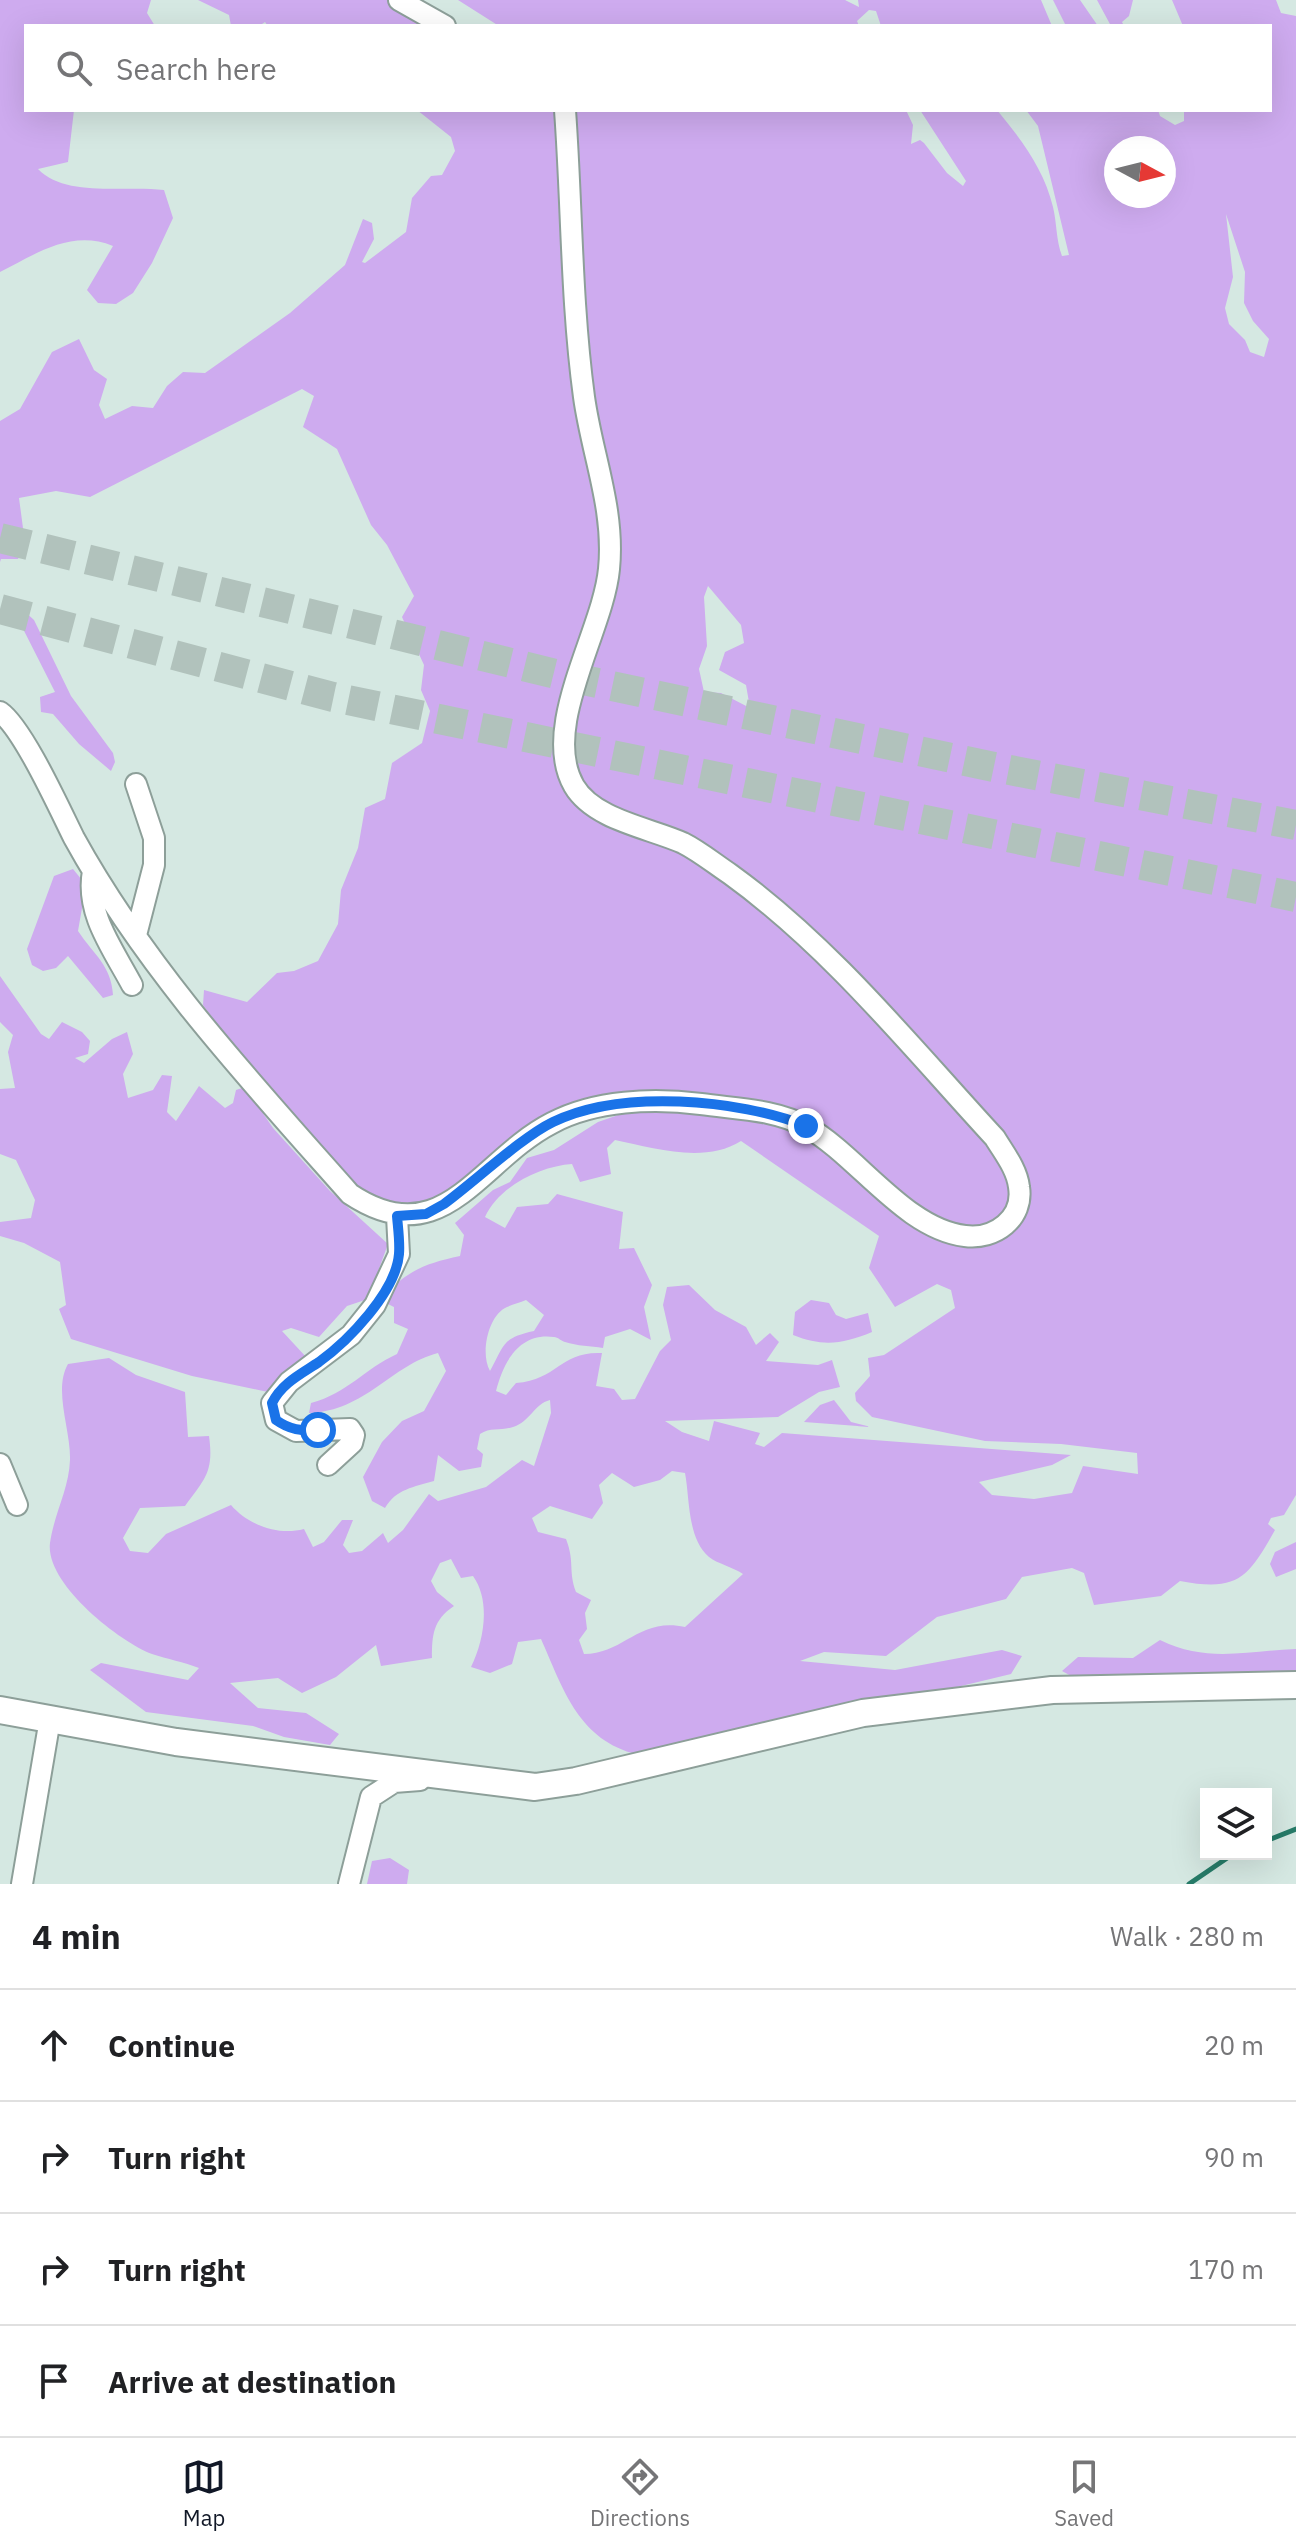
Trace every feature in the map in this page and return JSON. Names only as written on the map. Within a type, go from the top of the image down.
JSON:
[{"type":"main road","points":[[8,1712],[176,1742],[535,1787],[576,1781],[863,1713],[1052,1690],[1296,1685]]},
{"type":"street","points":[[399,0],[441,24]]},
{"type":"street","points":[[0,712],[27,750],[93,871],[136,935],[238,1068],[350,1194],[373,1209],[397,1216],[426,1214],[444,1204],[551,1123],[616,1103],[693,1103],[779,1115],[806,1126],[920,1219],[943,1231],[967,1237],[992,1233],[1010,1222],[1020,1188],[995,1138],[808,936],[687,845],[608,814],[589,802],[576,790],[569,776],[564,730],[604,599],[611,544],[602,479],[584,401],[572,296],[565,112]]},
{"type":"street","points":[[136,784],[154,838],[154,865],[136,935]]},
{"type":"street","points":[[93,871],[89,894],[97,919],[132,985]]},
{"type":"street","points":[[328,1465],[352,1443],[354,1435],[350,1429],[296,1431],[276,1420],[272,1403],[289,1382],[351,1335],[375,1305],[395,1271],[399,1254],[397,1216]]},
{"type":"street","points":[[0,1464],[17,1505]]},
{"type":"street","points":[[8,1712],[38,1733],[47,1749]]},
{"type":"street","points":[[22,1884],[50,1719]]},
{"type":"street","points":[[349,1884],[371,1797],[394,1782],[458,1778]]},
{"type":"shaded area","points":[[0,0],[151,0],[147,13],[154,24],[24,24],[24,112],[74,112],[68,162],[38,169],[50,178],[80,187],[164,190],[173,218],[152,263],[133,293],[116,304],[98,303],[87,290],[113,246],[98,241],[83,240],[54,246],[0,272]]},
{"type":"shaded area","points":[[198,0],[391,0],[423,24],[231,24],[229,15]]},
{"type":"shaded area","points":[[458,0],[845,0],[859,7],[858,0],[1041,0],[1051,24],[880,24],[876,11],[869,10],[857,21],[858,24],[496,24]]},
{"type":"shaded area","points":[[1053,0],[1080,0],[1097,24],[1065,24]]},
{"type":"shaded area","points":[[1097,0],[1133,0],[1129,16],[1123,24],[1110,24]]},
{"type":"shaded area","points":[[1172,0],[1276,0],[1281,13],[1296,16],[1296,1495],[1284,1515],[1271,1518],[1268,1524],[1275,1530],[1257,1560],[1239,1578],[1228,1582],[1200,1584],[1180,1581],[1161,1596],[1094,1605],[1084,1573],[1072,1568],[1022,1577],[1006,1599],[937,1617],[886,1656],[824,1652],[800,1661],[895,1670],[1002,1650],[1022,1656],[1011,1674],[957,1687],[855,1701],[632,1753],[613,1745],[585,1722],[565,1692],[541,1639],[518,1642],[512,1664],[490,1673],[471,1667],[484,1621],[482,1597],[473,1576],[461,1578],[451,1559],[440,1563],[431,1581],[437,1592],[454,1606],[435,1629],[432,1658],[381,1666],[376,1645],[336,1677],[302,1693],[278,1678],[230,1683],[258,1708],[306,1713],[339,1734],[330,1745],[284,1737],[253,1726],[146,1712],[90,1670],[101,1663],[188,1680],[199,1668],[152,1654],[103,1624],[71,1592],[52,1559],[52,1532],[70,1460],[62,1398],[68,1364],[109,1358],[136,1375],[185,1392],[188,1437],[209,1436],[209,1467],[198,1489],[185,1506],[140,1508],[123,1538],[130,1551],[148,1553],[166,1534],[231,1505],[246,1518],[264,1527],[284,1531],[304,1529],[313,1547],[324,1542],[342,1520],[353,1520],[343,1545],[349,1553],[362,1551],[383,1533],[388,1543],[403,1530],[429,1494],[438,1501],[486,1487],[522,1460],[534,1466],[551,1413],[550,1400],[519,1425],[480,1434],[477,1449],[483,1454],[481,1467],[459,1471],[438,1455],[434,1481],[400,1493],[385,1508],[372,1501],[363,1477],[382,1442],[402,1421],[424,1411],[446,1371],[438,1353],[406,1367],[347,1404],[309,1413],[311,1403],[346,1387],[397,1354],[408,1329],[394,1323],[394,1307],[388,1304],[385,1295],[419,1269],[460,1256],[464,1235],[455,1223],[493,1190],[510,1182],[527,1158],[554,1150],[598,1122],[627,1112],[675,1110],[617,1097],[429,1202],[399,1203],[369,1196],[329,1164],[281,1110],[217,1025],[203,1005],[204,990],[247,1002],[277,973],[294,971],[318,961],[338,924],[341,890],[358,848],[365,808],[385,799],[392,763],[422,743],[430,711],[421,690],[424,665],[402,617],[414,596],[387,545],[371,525],[337,449],[303,427],[314,396],[302,389],[90,497],[56,491],[19,498],[25,543],[18,559],[1,559],[0,562],[0,421],[20,409],[52,352],[79,339],[94,370],[107,379],[99,405],[105,419],[132,406],[153,408],[167,386],[183,372],[205,373],[290,313],[345,265],[363,219],[372,223],[374,239],[362,262],[365,263],[406,232],[412,198],[431,176],[442,175],[455,151],[451,137],[420,112],[907,112],[913,125],[911,144],[920,140],[924,143],[947,173],[963,186],[966,181],[921,112],[999,112],[1038,167],[1053,207],[1062,256],[1069,255],[1038,126],[1028,112],[1159,112],[1175,125],[1184,121],[1184,112],[1272,112],[1272,24],[1182,24]],"holes":[[[1226,214],[1245,272],[1244,303],[1253,321],[1269,339],[1264,357],[1250,352],[1245,340],[1229,324],[1225,308],[1233,277]],[[708,586],[741,625],[744,643],[725,652],[719,670],[746,685],[750,708],[721,693],[704,692],[699,669],[707,646],[704,597]],[[615,1140],[662,1150],[711,1152],[741,1141],[879,1236],[869,1268],[895,1307],[937,1284],[951,1290],[955,1308],[884,1355],[868,1358],[870,1376],[855,1393],[856,1401],[872,1417],[985,1441],[1061,1444],[1137,1453],[1138,1474],[1083,1466],[1072,1493],[1034,1499],[992,1495],[979,1482],[1052,1465],[1071,1455],[782,1433],[764,1447],[755,1444],[760,1433],[714,1421],[709,1441],[682,1432],[665,1421],[778,1417],[819,1392],[840,1387],[832,1360],[818,1365],[766,1361],[779,1342],[770,1333],[756,1345],[746,1327],[715,1310],[689,1285],[667,1287],[663,1305],[671,1340],[660,1351],[635,1399],[622,1400],[614,1389],[596,1386],[602,1353],[577,1356],[542,1376],[516,1383],[506,1395],[496,1391],[503,1370],[514,1352],[531,1340],[554,1337],[603,1348],[605,1337],[630,1329],[651,1340],[644,1307],[652,1285],[634,1248],[619,1249],[623,1212],[557,1194],[548,1204],[517,1207],[505,1228],[485,1217],[491,1206],[511,1187],[547,1169],[572,1164],[580,1182],[611,1174],[607,1148]],[[526,1300],[544,1315],[534,1331],[516,1336],[502,1348],[490,1371],[486,1345],[491,1326],[500,1311]],[[672,1471],[685,1473],[693,1529],[702,1549],[709,1557],[743,1574],[685,1627],[655,1627],[610,1648],[584,1654],[579,1640],[587,1629],[585,1613],[591,1600],[576,1592],[566,1539],[538,1532],[532,1518],[550,1506],[592,1519],[603,1503],[599,1485],[612,1473],[634,1487],[660,1480]]]},
{"type":"shaded area","points":[[22,609],[34,620],[71,696],[113,753],[115,762],[111,771],[79,744],[53,714],[41,712],[40,697],[55,692],[15,613]]},
{"type":"shaded area","points":[[73,869],[86,885],[78,931],[101,961],[112,985],[113,995],[103,998],[68,956],[56,968],[43,971],[32,965],[27,949],[54,876]]},
{"type":"shaded area","points":[[0,976],[41,1034],[49,1039],[62,1022],[82,1032],[90,1041],[88,1054],[75,1058],[84,1063],[112,1039],[127,1032],[133,1054],[123,1074],[128,1098],[153,1090],[162,1075],[172,1076],[167,1112],[176,1121],[199,1086],[225,1108],[233,1103],[236,1090],[245,1087],[273,1128],[330,1191],[388,1244],[368,1299],[347,1306],[319,1337],[291,1328],[282,1331],[307,1358],[268,1392],[192,1376],[71,1339],[59,1309],[66,1305],[60,1262],[24,1243],[0,1236],[0,1222],[31,1218],[35,1200],[16,1160],[0,1154],[0,1089],[15,1088],[8,1052],[13,1035],[0,1022]]},
{"type":"shaded area","points":[[811,1300],[829,1303],[836,1315],[846,1319],[868,1313],[872,1332],[833,1342],[793,1335],[795,1312]]},
{"type":"shaded area","points":[[834,1400],[851,1422],[871,1427],[804,1422],[820,1405]]},
{"type":"shaded area","points":[[1296,1542],[1296,1569],[1276,1577],[1270,1564],[1275,1552]]},
{"type":"shaded area","points":[[1160,1640],[1177,1647],[1210,1653],[1296,1649],[1296,1678],[1073,1677],[1062,1671],[1078,1657],[1133,1658]]},
{"type":"shaded area","points":[[390,1858],[409,1870],[407,1884],[367,1884],[372,1861]]},
{"type":"waterway","points":[[1272,1839],[1296,1829]]},
{"type":"waterway","points":[[1189,1884],[1224,1860]]},
{"type":"tunnel","points":[[0,538],[560,675],[994,767],[1296,825]]},
{"type":"tunnel","points":[[0,609],[333,697],[1296,897]]},
{"type":"route","points":[[318,1430],[296,1431],[285,1426],[276,1420],[272,1403],[289,1382],[322,1360],[351,1335],[375,1305],[395,1271],[399,1254],[397,1216],[426,1214],[444,1204],[551,1123],[616,1103],[693,1103],[779,1115],[806,1126]]}]
